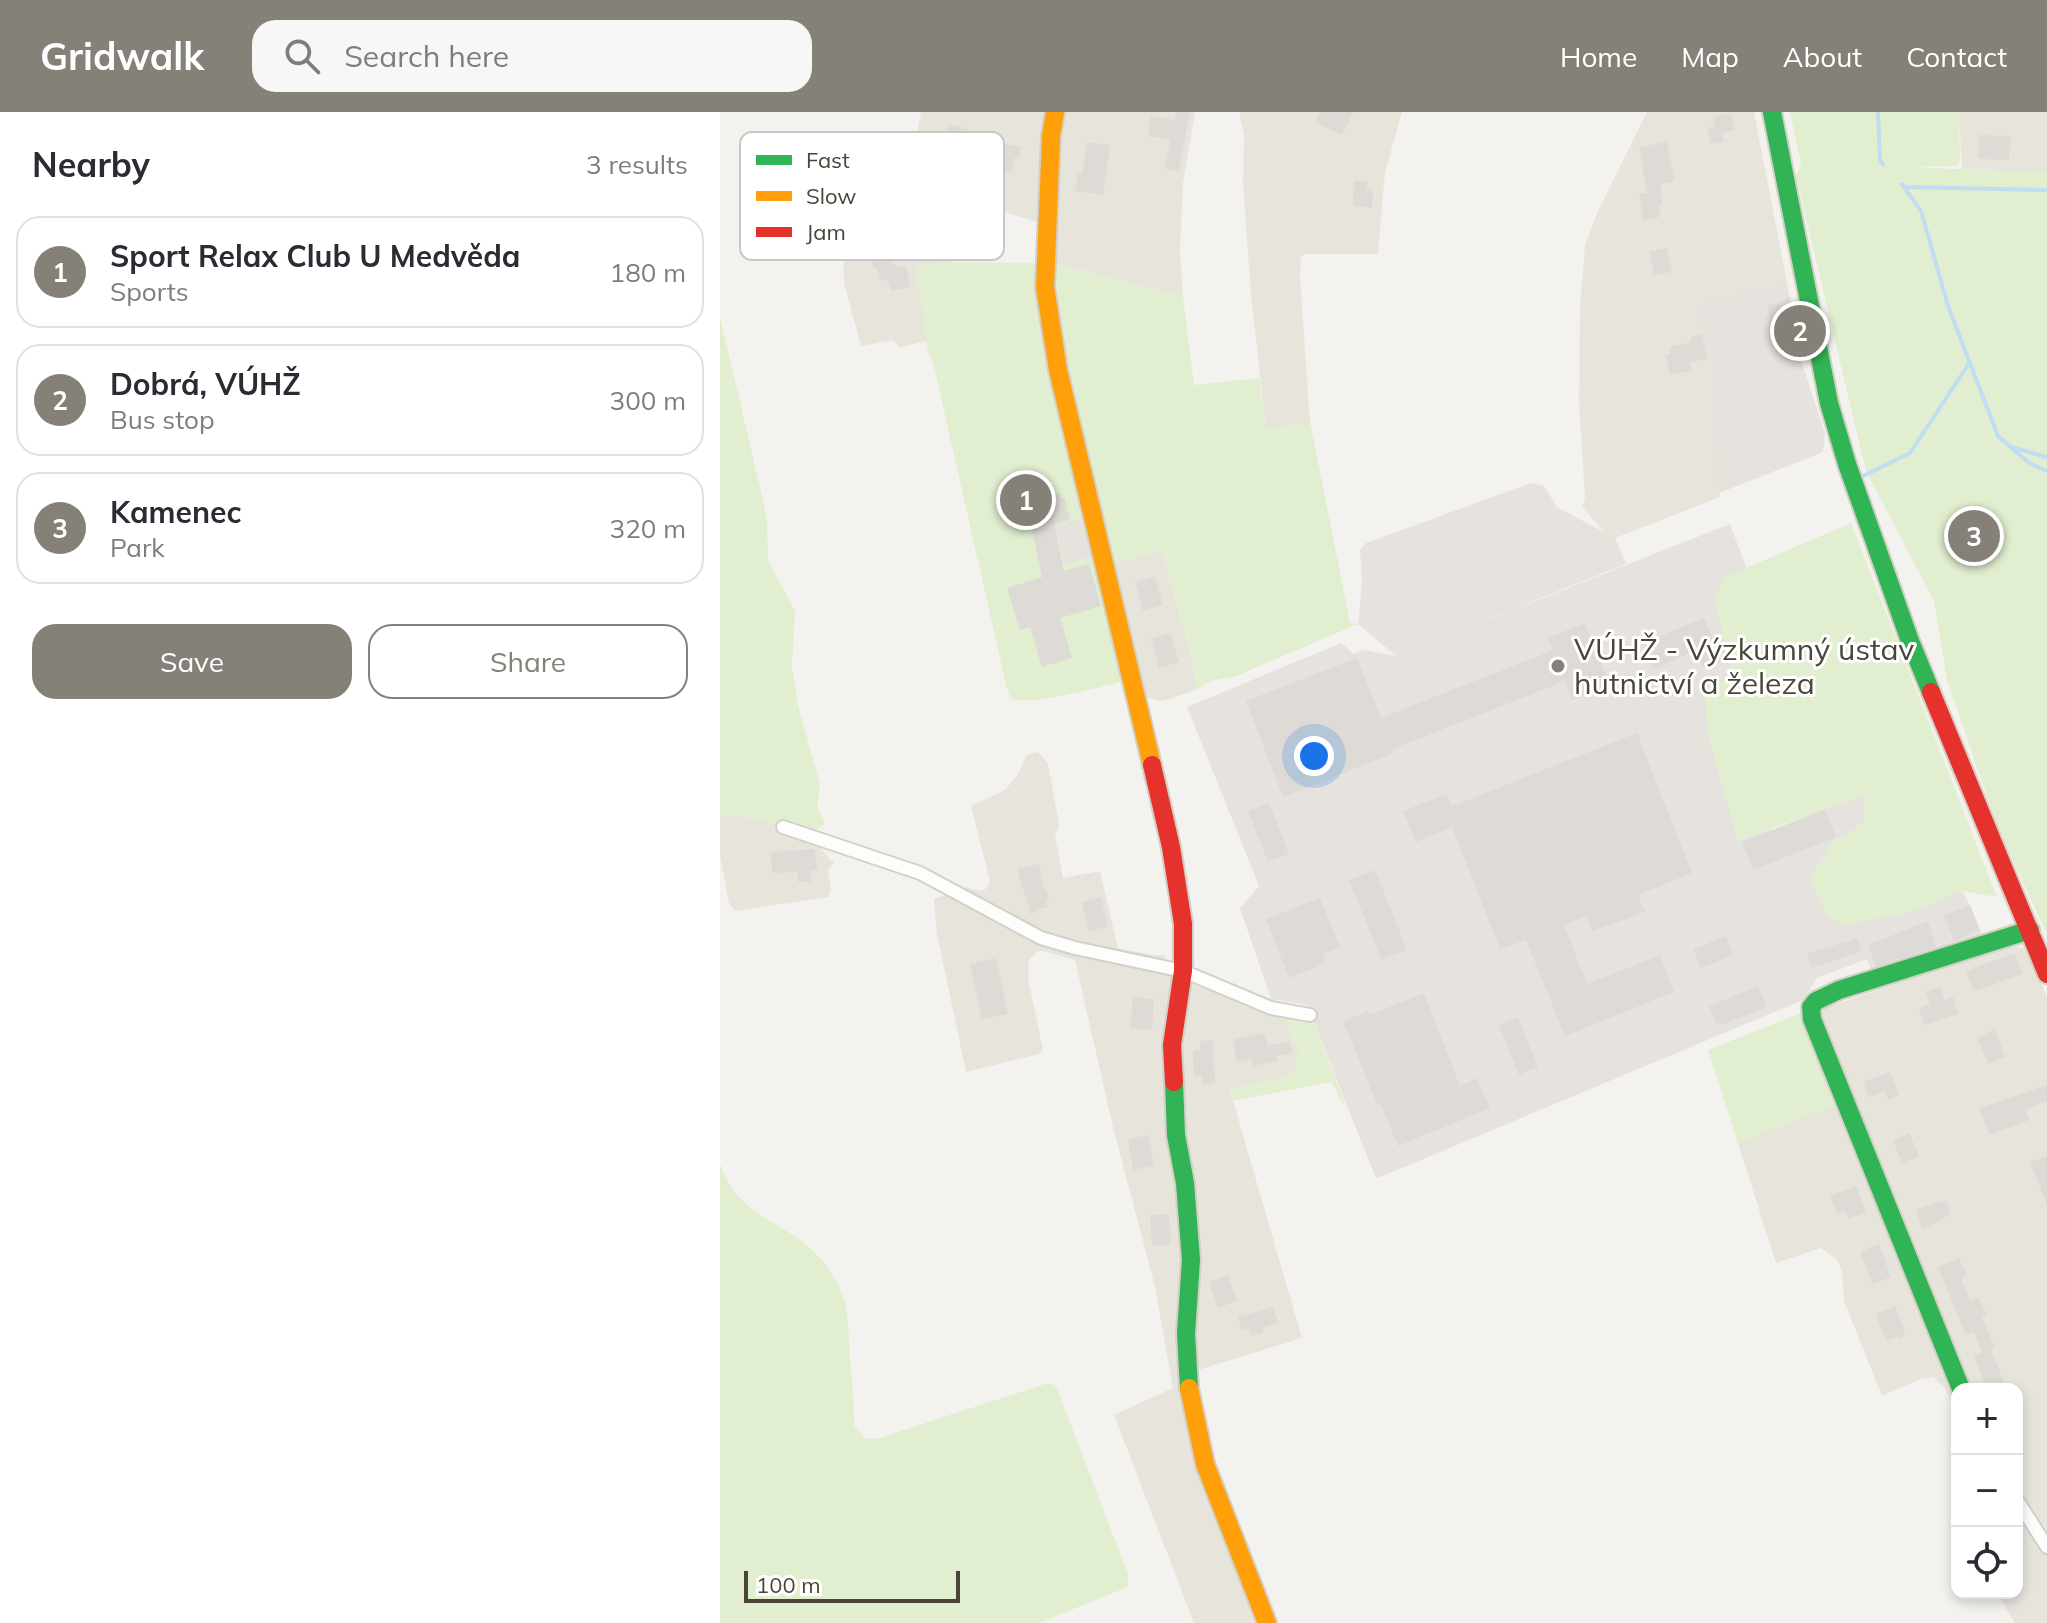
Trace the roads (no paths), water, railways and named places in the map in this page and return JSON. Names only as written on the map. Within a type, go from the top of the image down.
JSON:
[{"type":"street","points":[[1055,112],[1046,228],[1047,301],[1058,370],[1085,492],[1171,847],[1183,924],[1183,971],[1172,1045],[1176,1135],[1185,1183],[1191,1260],[1186,1333],[1189,1397],[1205,1464],[1267,1623]]},
{"type":"street","points":[[1772,112],[1829,403],[1847,464],[1910,641],[2047,974]]},
{"type":"street","points":[[783,827],[920,873],[1041,938],[1183,971],[1271,1008],[1310,1015]]},
{"type":"street","points":[[1959,1383],[1812,1019],[1811,1007],[1816,1001],[1839,990],[2030,930]]},
{"type":"street","points":[[2023,1509],[2047,1547]]},
{"type":"waterway","points":[[1878,112],[1880,161],[1883,164]]},
{"type":"waterway","points":[[1902,184],[1921,211],[1948,306],[1998,436],[2029,463],[2047,471]]},
{"type":"waterway","points":[[1905,187],[2047,190]]},
{"type":"waterway","points":[[1863,476],[1910,453],[1970,362]]},
{"type":"waterway","points":[[2011,447],[2047,457]]},
{"type":"place","name":"Dobrá, VÚHŽ","points":[[1800,331]]},
{"type":"place","name":"Sport Relax Club U Medvěda","points":[[1026,500]]},
{"type":"place","name":"Kamenec","points":[[1974,536]]},
{"type":"place","name":"VÚHŽ - Výzkumný ústav hutnictví a železa","points":[[1558,666]]}]
